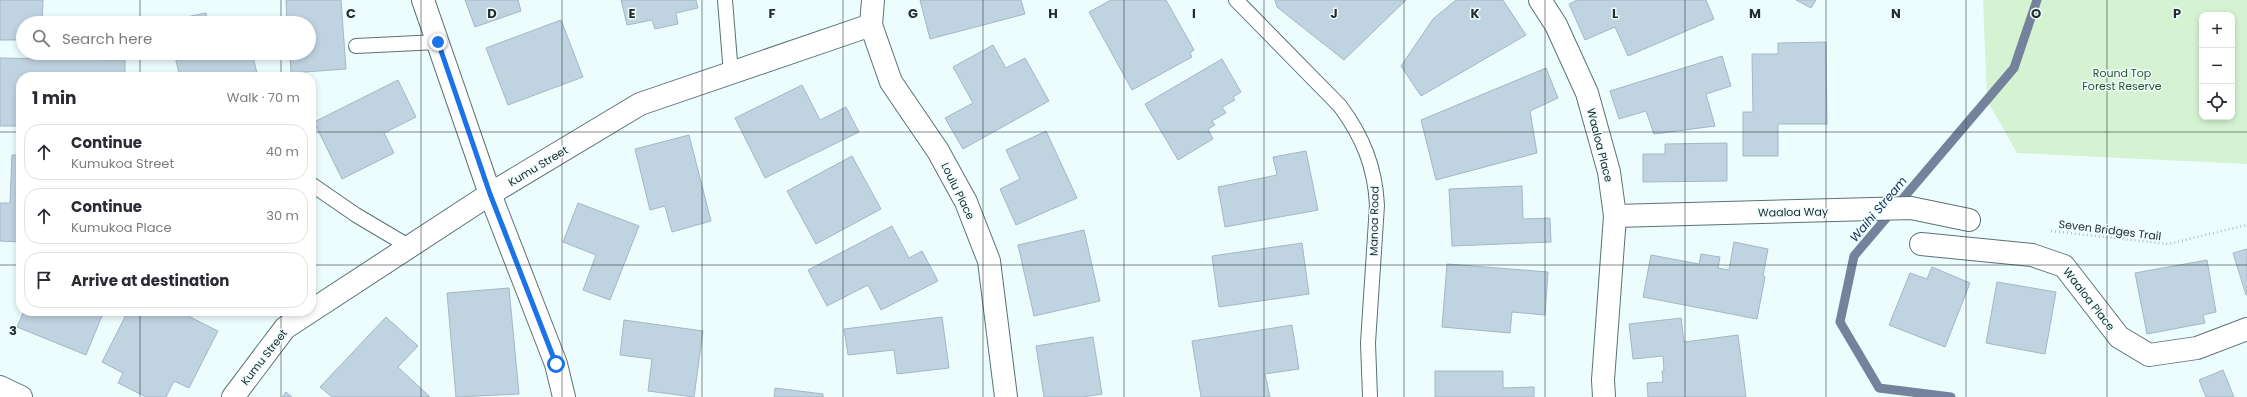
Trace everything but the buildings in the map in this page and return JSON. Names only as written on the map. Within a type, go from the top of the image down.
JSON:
[{"type":"street","points":[[423,0],[490,194],[556,364],[564,397]]},
{"type":"street","name":"Loulu Place","points":[[873,0],[871,25],[891,82],[938,151],[966,202],[989,261],[1006,397]]},
{"type":"street","name":"Waaloa Place","points":[[1545,2],[1587,93],[1609,172],[1615,216],[1603,380],[1604,397]]},
{"type":"street","name":"Kumu Street","points":[[316,308],[490,194],[640,104],[871,25]]},
{"type":"street","name":"Waaloa Way","points":[[1615,216],[1911,208],[1969,220]]},
{"type":"street","name":"Waaloa Place","points":[[1922,244],[2032,255],[2064,266],[2119,337],[2148,355],[2197,348],[2247,329]]},
{"type":"street","name":"Kumu Street","points":[[233,397],[285,328],[304,316]]},
{"type":"street","points":[[0,388],[21,397]]},
{"type":"lane","points":[[725,0],[731,74]]},
{"type":"lane","name":"Manoa Road","points":[[1236,0],[1340,106],[1353,124],[1371,163],[1376,184],[1376,205],[1368,343],[1370,397]]},
{"type":"lane","points":[[356,46],[438,42]]},
{"type":"lane","points":[[316,187],[356,215],[410,247]]},
{"type":"path","name":"Seven Bridges Trail","points":[[2046,230],[2168,244],[2247,225]]},
{"type":"green space","name":"Round Top Forest Reserve","points":[[1983,0],[2247,0],[2247,164],[2017,153],[1987,100]]},
{"type":"waterway","name":"Waihi Stream","points":[[1951,397],[1879,388],[1840,322],[1854,256],[2014,68],[2037,0]]},
{"type":"route","points":[[438,42],[490,194],[556,364]]}]
